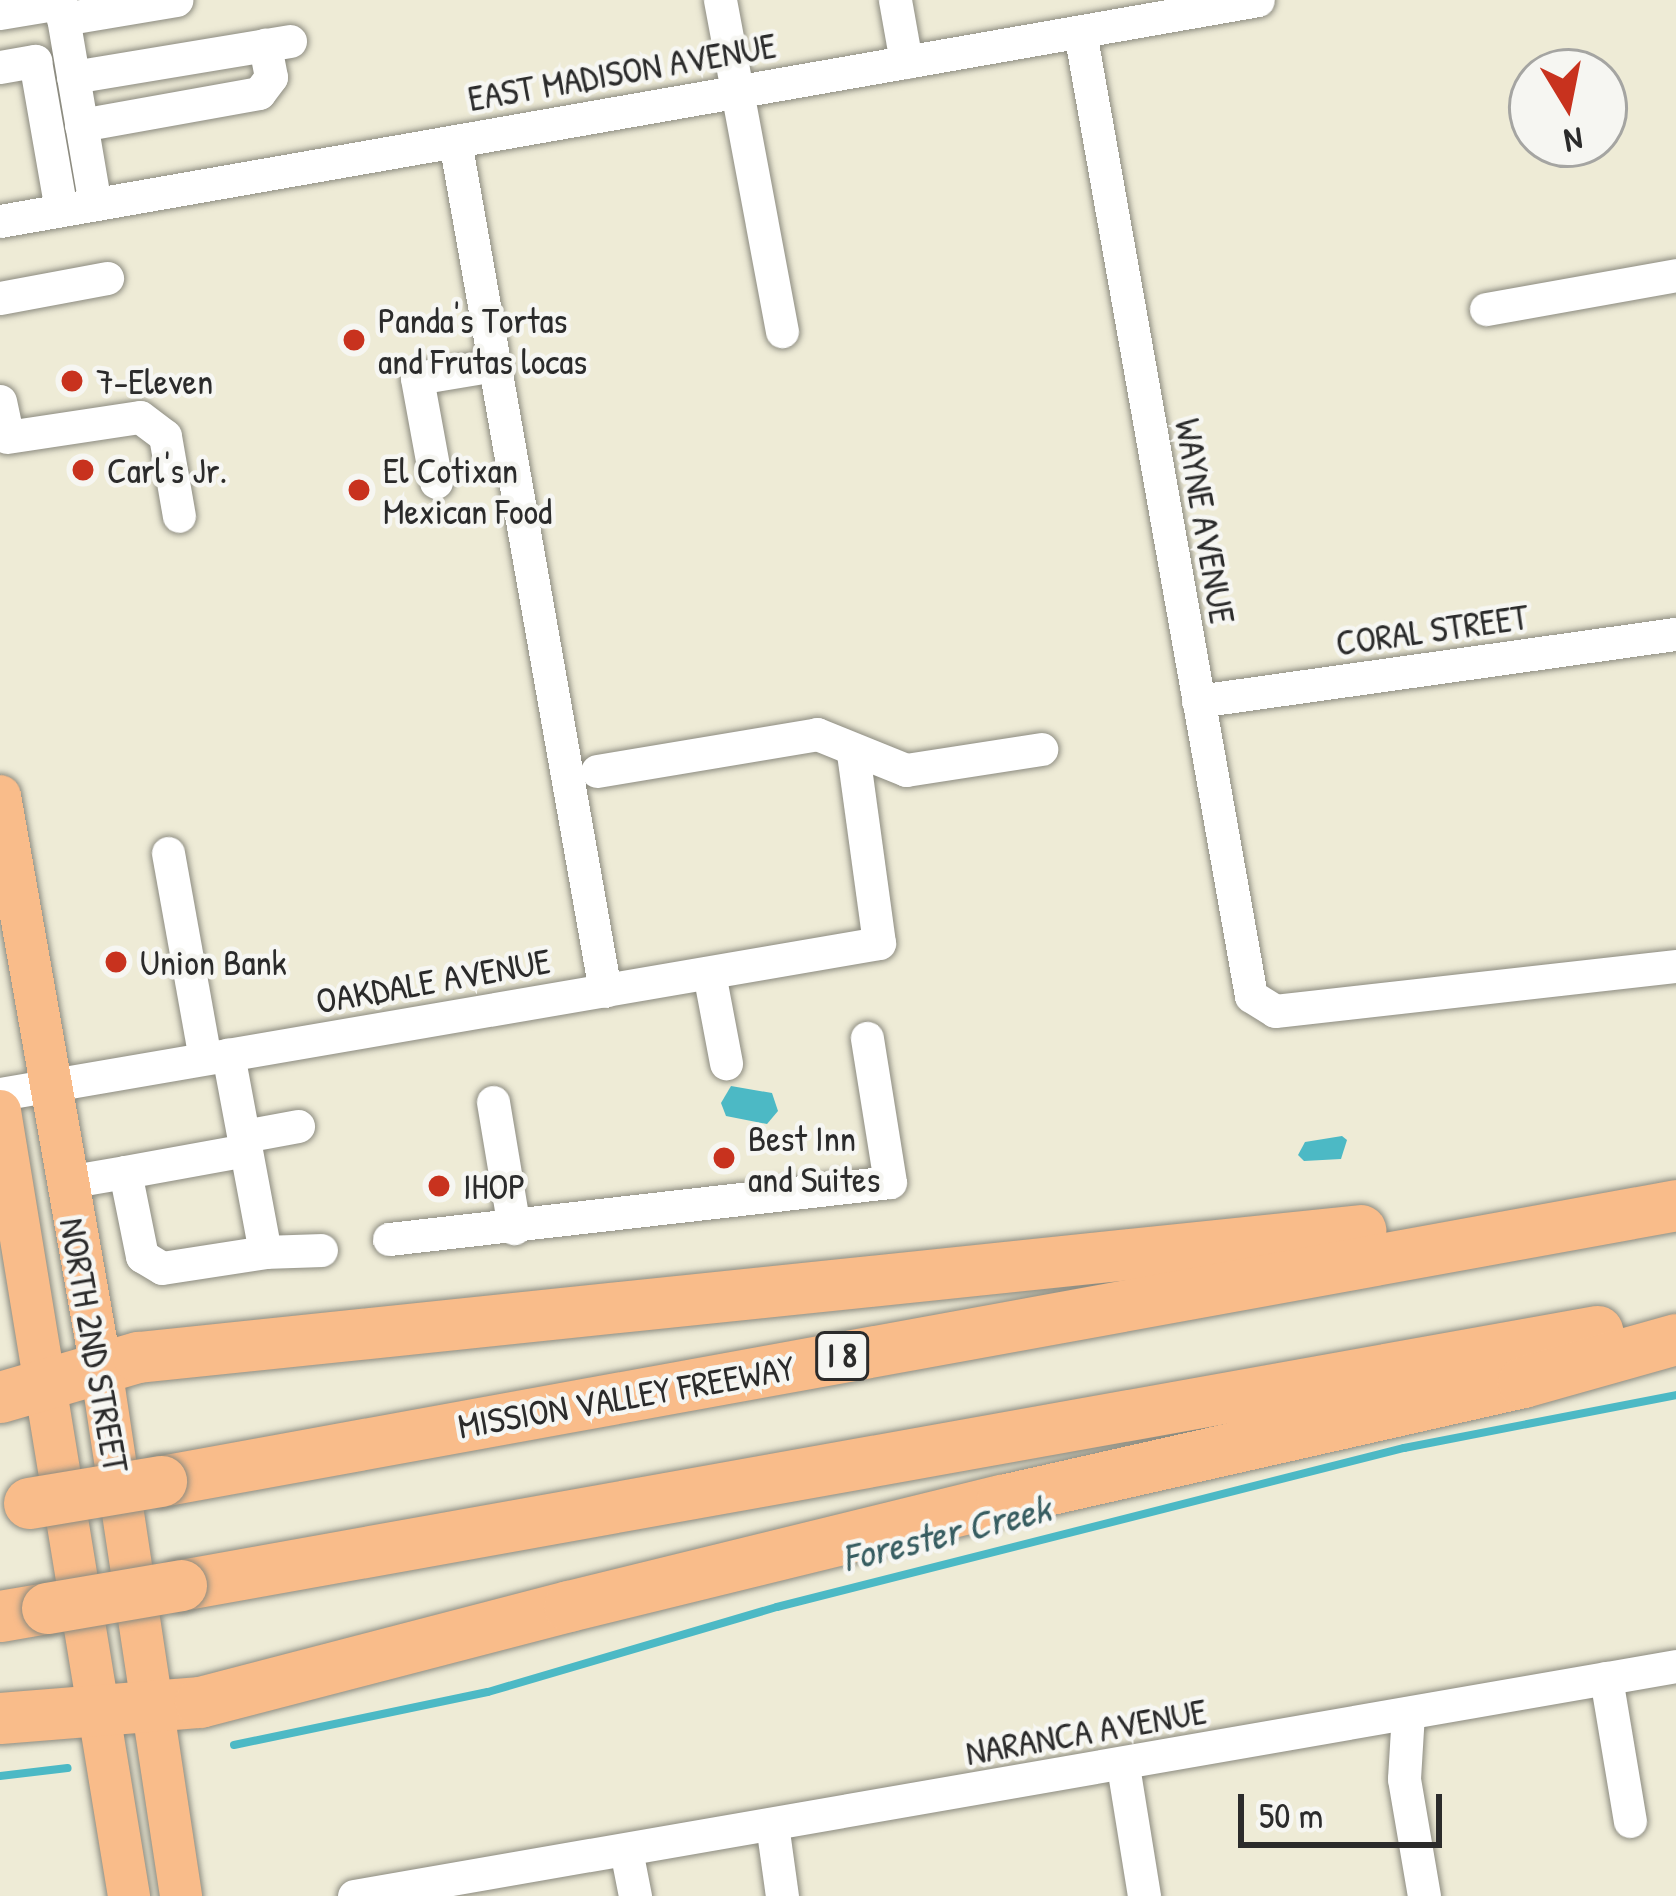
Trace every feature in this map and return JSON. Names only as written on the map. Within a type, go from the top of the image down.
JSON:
[{"type":"highway","name":"MISSION VALLEY FREEWAY","points":[[14,1505],[1676,1205]]},
{"type":"highway","points":[[21,1391],[138,1357],[531,1312],[765,1296],[1422,1224],[1522,1232]]},
{"type":"highway","points":[[24,1612],[1676,1316]]},
{"type":"highway","points":[[0,1718],[200,1702],[568,1606],[1002,1500],[1523,1382],[1676,1339]]},
{"type":"main road","name":"NORTH 2ND STREET","points":[[0,796],[101,1368],[181,1896]]},
{"type":"main road","name":"NORTH 2ND STREET","points":[[0,1111],[21,1391],[101,1708],[129,1896]]},
{"type":"main road","points":[[110,1772],[135,1793],[153,1896]]},
{"type":"street","points":[[0,13],[176,0]]},
{"type":"street","points":[[720,0],[782,331]]},
{"type":"street","points":[[895,0],[906,62]]},
{"type":"street","name":"EAST MADISON AVENUE","points":[[0,221],[1258,0]]},
{"type":"street","points":[[61,7],[95,204]]},
{"type":"street","name":"WAYNE AVENUE","points":[[1080,32],[1252,996],[1275,1011],[1676,966]]},
{"type":"street","points":[[42,103],[259,94],[271,76],[278,43],[77,100]]},
{"type":"street","points":[[0,67],[35,61],[61,210]]},
{"type":"street","points":[[455,141],[605,991]]},
{"type":"street","points":[[1486,309],[1676,274]]},
{"type":"street","points":[[0,298],[107,278]]},
{"type":"street","points":[[436,482],[418,379],[495,365]]},
{"type":"street","points":[[4,421],[140,417],[165,436],[178,516]]},
{"type":"street","name":"CORAL STREET","points":[[1198,701],[1676,634]]},
{"type":"street","points":[[597,771],[817,734],[906,770],[1041,749]]},
{"type":"street","name":"OAKDALE AVENUE","points":[[0,1094],[879,944],[853,752]]},
{"type":"street","points":[[168,853],[216,1056],[245,1143],[265,1252]]},
{"type":"street","points":[[710,973],[726,1063]]},
{"type":"street","points":[[388,1239],[890,1182],[867,1038]]},
{"type":"street","points":[[493,1102],[514,1228]]},
{"type":"street","points":[[67,1182],[245,1143],[298,1126]]},
{"type":"street","points":[[124,1172],[142,1256],[150,1264],[162,1268],[265,1252],[321,1250]]},
{"type":"street","name":"NARANCA AVENUE","points":[[354,1896],[511,1884],[626,1850],[1676,1666]]},
{"type":"street","points":[[1606,1678],[1630,1821]]},
{"type":"street","points":[[1408,1713],[1404,1779],[1424,1896]]},
{"type":"street","points":[[1123,1766],[1144,1896]]},
{"type":"street","points":[[772,1824],[782,1896]]},
{"type":"street","points":[[626,1850],[634,1896]]},
{"type":"water","points":[[731,1086],[772,1093],[778,1111],[767,1124],[726,1116],[721,1103]]},
{"type":"water","points":[[1342,1136],[1347,1140],[1341,1159],[1304,1161],[1298,1155],[1305,1142]]},
{"type":"waterway","name":"Forester Creek","points":[[234,1745],[488,1692],[777,1607],[1404,1448],[1676,1395]]},
{"type":"waterway","name":"Forester Creek","points":[[0,1776],[68,1768]]},
{"type":"place","name":"Panda's Tortas and Frutas locas","points":[[354,340]]},
{"type":"place","name":"7-Eleven","points":[[72,381]]},
{"type":"place","name":"Carl's Jr.","points":[[83,470]]},
{"type":"place","name":"El Cotixan Mexican Food","points":[[359,490]]},
{"type":"place","name":"Union Bank","points":[[116,962]]},
{"type":"place","name":"Best Inn and Suites","points":[[724,1158]]},
{"type":"place","name":"IHOP","points":[[439,1186]]}]
